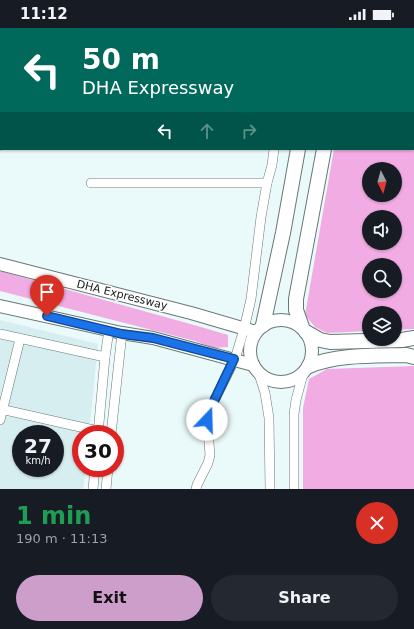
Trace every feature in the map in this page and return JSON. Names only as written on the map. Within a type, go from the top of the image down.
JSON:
[{"type":"highway","points":[[260,329],[283,233],[298,150]]},
{"type":"highway","points":[[324,150],[296,299],[296,310],[304,330],[320,340],[330,342],[402,340],[414,338]]},
{"type":"highway","points":[[306,370],[326,360],[351,357],[406,355],[414,357]]},
{"type":"main road","name":"DHA Expressway","points":[[0,264],[244,328],[260,329]]},
{"type":"main road","points":[[0,306],[122,334],[153,338],[234,359],[256,369],[271,381],[278,382],[291,381],[306,370],[313,354],[313,348],[312,343],[304,330],[297,324],[286,320],[274,320],[260,329],[252,338],[250,351],[250,358],[256,369]]},
{"type":"street","points":[[196,489],[210,455],[207,420],[234,359],[251,299],[261,217],[274,150]]},
{"type":"street","points":[[91,183],[267,183]]},
{"type":"street","points":[[99,425],[109,330]]},
{"type":"street","points":[[0,334],[105,357]]},
{"type":"street","points":[[112,425],[122,334]]},
{"type":"street","points":[[0,420],[1,409],[20,339]]},
{"type":"street","points":[[256,369],[265,393],[269,418],[270,489]]},
{"type":"street","points":[[294,489],[294,414],[296,400],[306,370]]},
{"type":"street","points":[[1,409],[72,426]]},
{"type":"street","points":[[93,489],[94,477]]},
{"type":"street","points":[[106,489],[107,477]]},
{"type":"shaded area","points":[[334,150],[414,150],[414,329],[402,330],[402,306],[362,306],[362,331],[327,333],[315,327],[305,315]]},
{"type":"shaded area","points":[[0,271],[228,335],[228,347],[214,348],[195,341],[0,291]]},
{"type":"shaded area","points":[[0,320],[98,344],[90,425],[72,425],[72,477],[85,477],[83,489],[0,489]]},
{"type":"shaded area","points":[[414,366],[414,489],[303,489],[303,408],[309,379],[327,369]]},
{"type":"route","points":[[47,316],[122,334],[153,338],[234,359],[207,420]]}]
